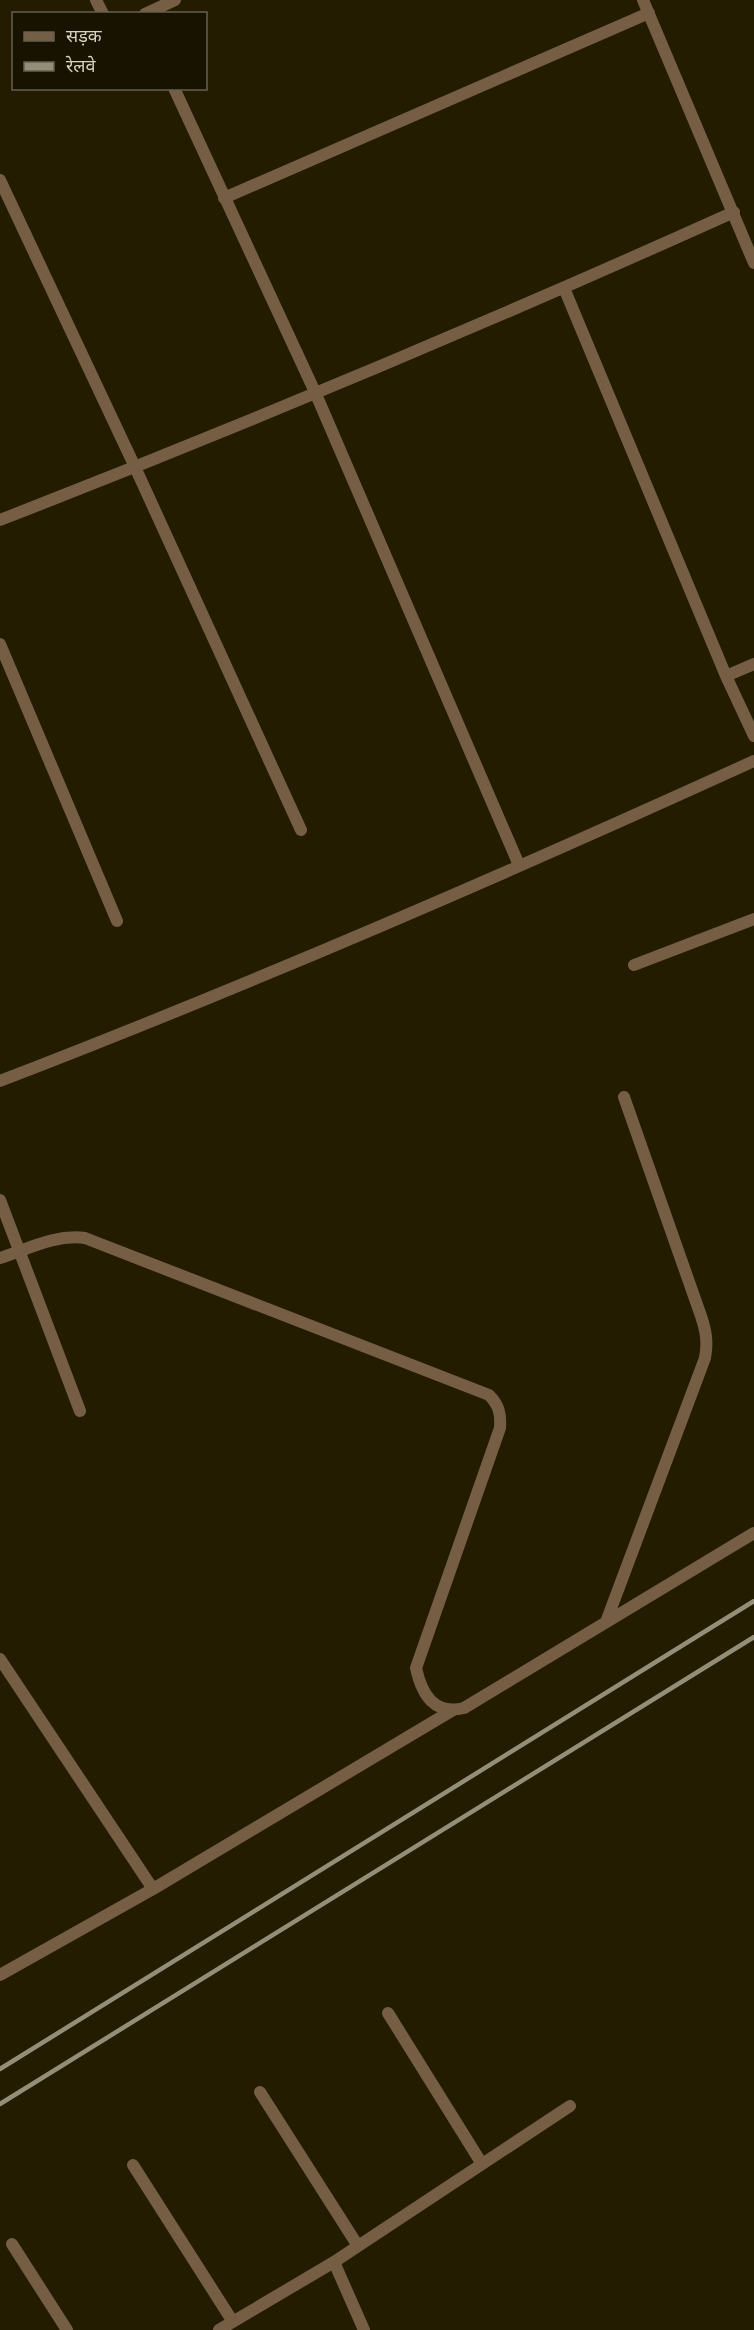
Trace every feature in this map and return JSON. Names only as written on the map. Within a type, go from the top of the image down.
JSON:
[{"type":"street","points":[[149,12],[175,0]]},
{"type":"street","points":[[643,0],[754,263]]},
{"type":"street","points":[[224,198],[648,13]]},
{"type":"street","points":[[175,90],[315,392],[519,865]]},
{"type":"street","points":[[0,180],[135,467],[301,830]]},
{"type":"street","points":[[0,520],[135,467],[564,288],[734,212]]},
{"type":"street","points":[[564,288],[726,676],[754,735]]},
{"type":"street","points":[[0,644],[117,921]]},
{"type":"street","points":[[726,676],[754,664]]},
{"type":"street","points":[[0,1081],[153,1022],[754,761]]},
{"type":"street","points":[[634,965],[754,919]]},
{"type":"street","points":[[606,1622],[708,1346],[701,1316],[624,1097]]},
{"type":"street","points":[[0,1200],[80,1411]]},
{"type":"street","points":[[0,1258],[50,1240],[69,1236],[85,1238],[489,1395],[497,1403],[501,1416],[500,1428],[416,1668],[420,1687],[440,1708],[453,1710],[464,1708],[754,1533]]},
{"type":"street","points":[[0,1659],[153,1889]]},
{"type":"street","points":[[0,1975],[153,1889],[453,1710]]},
{"type":"street","points":[[388,2013],[482,2164]]},
{"type":"street","points":[[260,2092],[358,2246]]},
{"type":"street","points":[[219,2330],[334,2262],[570,2106]]},
{"type":"street","points":[[133,2165],[233,2322]]},
{"type":"street","points":[[12,2244],[67,2330]]},
{"type":"street","points":[[334,2262],[364,2330]]},
{"type":"railway","points":[[0,2069],[754,1601]]},
{"type":"railway","points":[[0,2104],[754,1637]]}]
